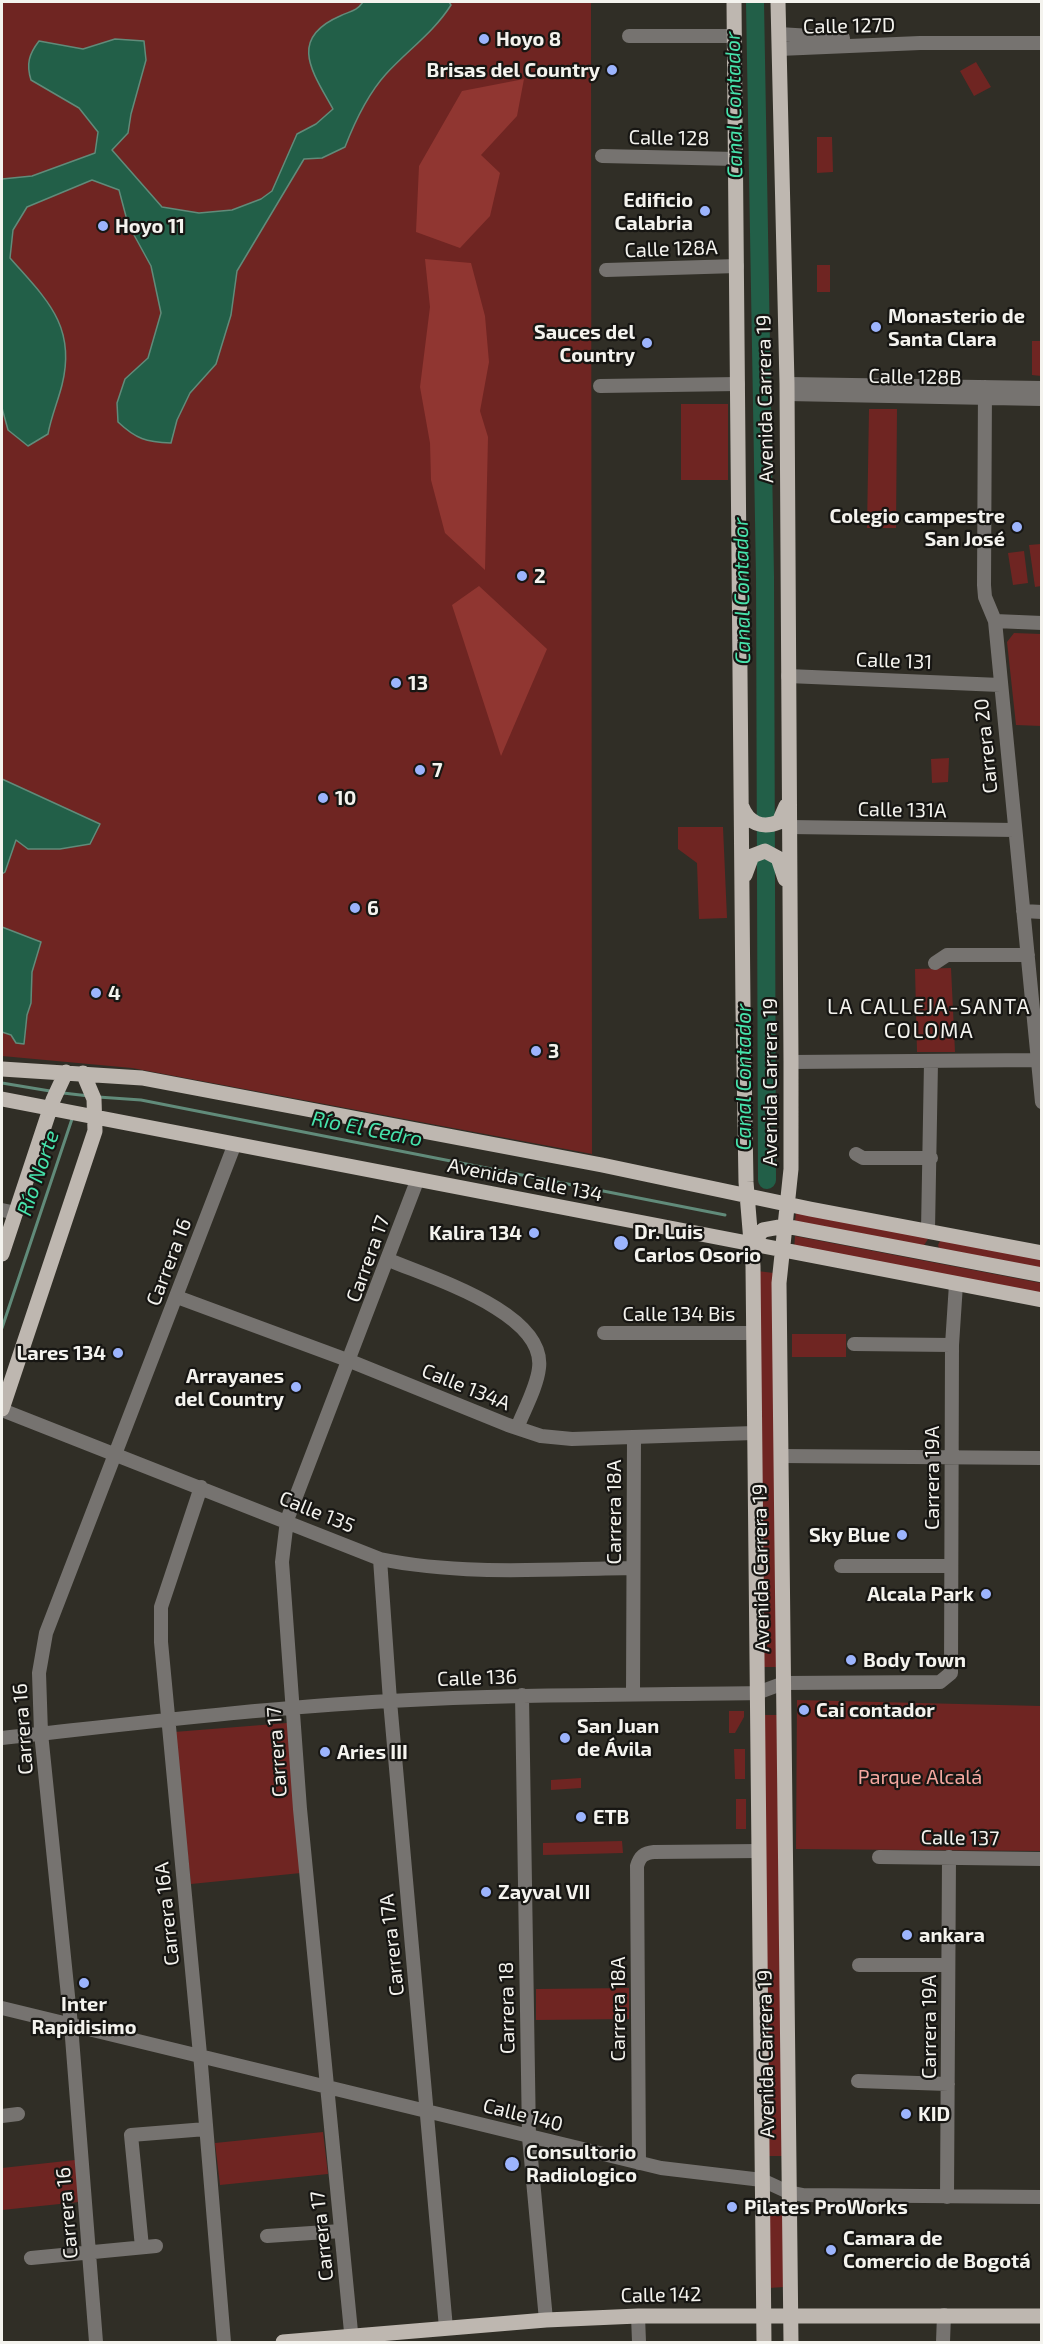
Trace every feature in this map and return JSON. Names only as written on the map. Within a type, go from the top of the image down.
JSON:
[{"type":"main road","name":"Avenida Carrera 19","points":[[734,2],[745,813],[742,899],[747,1195],[751,1245],[753,1333],[764,2343]]},
{"type":"main road","name":"Avenida Carrera 19","points":[[778,2],[787,389],[788,782],[784,825],[789,895],[791,1062],[789,1204],[779,1283],[791,2343]]},
{"type":"main road","points":[[745,813],[760,825],[784,825]]},
{"type":"main road","points":[[742,899],[749,861],[760,851],[770,852],[778,858],[789,895]]},
{"type":"main road","name":"Avenida Calle 134","points":[[2,1069],[63,1076],[83,1073],[142,1077],[1041,1253]]},
{"type":"main road","points":[[2,1410],[95,1131],[92,1089],[83,1073]]},
{"type":"main road","points":[[2,1254],[9,1212],[55,1106],[63,1076]]},
{"type":"main road","name":"Avenida Calle 134","points":[[2,1099],[55,1106],[234,1146],[1041,1300]]},
{"type":"main road","points":[[751,1245],[763,1230],[785,1226],[1041,1275]]},
{"type":"main road","points":[[928,1230],[935,1254]]},
{"type":"main road","name":"Calle 142","points":[[283,2343],[352,2339],[546,2320],[638,2316],[764,2314],[1041,2316]]},
{"type":"street","points":[[630,36],[735,36]]},
{"type":"street","name":"Calle 127D","points":[[779,42],[1041,43]]},
{"type":"street","name":"Calle 128","points":[[602,156],[735,159]]},
{"type":"street","name":"Calle 128A","points":[[606,270],[737,266]]},
{"type":"street","points":[[600,386],[738,384]]},
{"type":"street","name":"Calle 128B","points":[[787,389],[985,392],[1041,388]]},
{"type":"street","name":"Calle 128B","points":[[985,392],[1041,399]]},
{"type":"street","name":"Carrera 20","points":[[985,392],[984,585],[985,597],[996,621],[1000,685],[1041,1102]]},
{"type":"street","points":[[996,621],[1041,623]]},
{"type":"street","name":"Calle 131","points":[[788,676],[1000,685]]},
{"type":"street","name":"Calle 131A","points":[[784,825],[1015,830]]},
{"type":"street","points":[[1023,911],[1041,912]]},
{"type":"street","points":[[935,963],[947,955],[1028,955]]},
{"type":"street","points":[[791,1062],[1037,1060]]},
{"type":"street","points":[[928,1230],[931,1062]]},
{"type":"street","name":"Carrera 16","points":[[96,2343],[91,2252],[71,2025],[41,1733],[39,1673],[46,1633],[234,1146]]},
{"type":"street","points":[[856,1154],[863,1158],[931,1158]]},
{"type":"street","name":"Carrera 17","points":[[352,2339],[325,2087],[300,1809],[282,1562],[287,1520],[389,1260],[417,1180]]},
{"type":"street","points":[[389,1260],[496,1307],[531,1338],[539,1369],[517,1428]]},
{"type":"street","name":"Carrera 19A","points":[[951,1673],[952,1345],[956,1284]]},
{"type":"street","name":"Calle 134A","points":[[177,1297],[350,1361],[541,1436],[572,1439],[754,1433]]},
{"type":"street","name":"Calle 134 Bis","points":[[604,1333],[753,1333]]},
{"type":"street","points":[[854,1344],[952,1345]]},
{"type":"street","name":"Calle 135","points":[[2,1410],[287,1520],[380,1559],[421,1567],[457,1569],[633,1568]]},
{"type":"street","name":"Carrera 18A","points":[[633,1694],[634,1438]]},
{"type":"street","points":[[781,1456],[1041,1458]]},
{"type":"street","name":"Carrera 16A","points":[[201,1487],[161,1607],[161,1642],[201,2057],[224,2343]]},
{"type":"street","name":"Carrera 17A","points":[[380,1559],[390,1701],[429,2112],[446,2328]]},
{"type":"street","points":[[841,1566],[951,1566]]},
{"type":"street","name":"Calle 136","points":[[2,1738],[293,1708],[390,1701],[522,1695],[757,1693],[784,1683],[940,1682],[951,1673]]},
{"type":"street","name":"Carrera 18","points":[[522,1695],[530,2137],[546,2320]]},
{"type":"street","name":"Carrera 18A","points":[[639,2163],[637,1866],[642,1855],[654,1852],[759,1851]]},
{"type":"street","name":"Calle 137","points":[[879,1857],[1041,1859]]},
{"type":"street","name":"Carrera 19A","points":[[946,2197],[949,1857]]},
{"type":"street","points":[[859,1965],[948,1965]]},
{"type":"street","name":"Calle 140","points":[[2,2008],[639,2163],[693,2174],[762,2180],[788,2192],[803,2195],[1041,2197]]},
{"type":"street","points":[[858,2081],[948,2084]]},
{"type":"street","points":[[2,2116],[18,2114]]},
{"type":"street","points":[[31,2258],[149,2247],[131,2135],[206,2128]]},
{"type":"street","points":[[267,2236],[341,2231]]},
{"type":"street","points":[[943,2343],[944,2315]]},
{"type":"street","points":[[638,2316],[639,2343]]},
{"type":"green space","points":[[2,2],[591,2],[592,1154],[132,1068],[2,1056]]},
{"type":"green space","points":[[976,62],[991,87],[974,96],[960,71]]},
{"type":"green space","points":[[817,137],[832,137],[833,172],[817,173]]},
{"type":"green space","points":[[817,265],[830,265],[830,292],[817,292]]},
{"type":"green space","points":[[1032,341],[1041,341],[1041,376],[1032,375]]},
{"type":"green space","points":[[681,404],[728,404],[728,480],[681,480]]},
{"type":"green space","points":[[869,409],[897,409],[896,528],[867,528]]},
{"type":"green space","points":[[1041,544],[1041,586],[1035,587],[1029,545]]},
{"type":"green space","points":[[1024,551],[1028,583],[1013,585],[1008,553]]},
{"type":"green space","points":[[1014,633],[1041,634],[1041,726],[1016,725],[1007,642]]},
{"type":"green space","points":[[949,758],[948,782],[932,783],[931,759]]},
{"type":"green space","points":[[678,827],[723,827],[727,918],[699,919],[697,863],[678,849]]},
{"type":"green space","points":[[951,968],[955,1052],[917,1052],[915,969]]},
{"type":"green space","points":[[796,1212],[928,1239],[923,1247],[795,1222]]},
{"type":"green space","points":[[795,1236],[1041,1283],[1041,1296],[794,1250]]},
{"type":"green space","points":[[941,1239],[1041,1259],[1041,1271],[940,1251],[938,1245]]},
{"type":"green space","points":[[757,1271],[774,1273],[778,1667],[763,1667]]},
{"type":"green space","points":[[792,1334],[846,1334],[846,1357],[792,1357]]},
{"type":"green space","name":"Parque Alcalá","points":[[797,1700],[1041,1706],[1041,1851],[796,1849]]},
{"type":"green space","points":[[729,1711],[744,1711],[744,1717],[735,1733],[729,1733]]},
{"type":"green space","points":[[763,1715],[777,1715],[782,2156],[767,2156]]},
{"type":"green space","points":[[287,1723],[301,1873],[191,1884],[174,1732]]},
{"type":"green space","points":[[734,1749],[745,1749],[745,1779],[735,1779]]},
{"type":"green space","points":[[581,1778],[581,1788],[551,1790],[551,1780]]},
{"type":"green space","points":[[736,1799],[746,1799],[746,1829],[736,1829]]},
{"type":"green space","points":[[622,1841],[623,1853],[543,1855],[543,1843]]},
{"type":"green space","points":[[629,1988],[629,2019],[536,2020],[536,1989]]},
{"type":"green space","points":[[323,2132],[328,2174],[220,2185],[215,2143]]},
{"type":"green space","points":[[75,2160],[79,2202],[2,2210],[2,2168]]},
{"type":"green space","points":[[768,2212],[783,2212],[784,2287],[769,2288]]},
{"type":"shaded area","points":[[363,2],[449,2],[451,5],[437,24],[379,82],[362,109],[345,147],[322,158],[304,159],[237,271],[231,315],[216,364],[190,393],[177,420],[171,443],[142,438],[118,422],[117,403],[125,379],[148,358],[161,313],[151,266],[128,224],[119,190],[92,180],[27,207],[13,230],[10,258],[35,286],[55,314],[65,345],[66,364],[48,434],[28,446],[8,430],[2,408],[2,179],[32,176],[95,153],[98,132],[79,108],[31,80],[29,59],[39,41],[83,49],[115,39],[144,41],[146,60],[128,133],[112,150],[162,207],[199,213],[232,210],[261,199],[272,191],[297,134],[316,124],[333,109],[312,70],[309,46],[314,35],[324,25],[355,10]]},
{"type":"shaded area","points":[[524,79],[517,116],[481,155],[500,173],[490,216],[460,248],[416,232],[419,166],[462,91]]},
{"type":"shaded area","points":[[425,259],[471,263],[485,316],[489,362],[480,411],[488,437],[485,570],[445,533],[431,480],[430,443],[420,387],[430,307]]},
{"type":"shaded area","points":[[479,586],[547,649],[501,756],[452,605]]},
{"type":"shaded area","points":[[2,779],[100,824],[90,844],[60,849],[28,849],[16,840],[5,872],[2,874]]},
{"type":"shaded area","points":[[2,927],[41,942],[32,972],[31,1003],[27,1015],[24,1044],[16,1043],[11,1035],[2,1032]]},
{"type":"waterway","name":"Canal Contador","points":[[755,2],[765,577],[767,1180]]},
{"type":"waterway","name":"Río El Cedro","points":[[2,1083],[50,1091]]},
{"type":"waterway","name":"Río El Cedro","points":[[63,1093],[89,1096]]},
{"type":"waterway","name":"Río El Cedro","points":[[98,1097],[141,1100],[725,1215]]},
{"type":"waterway","name":"Río Norte","points":[[2,1328],[73,1116]]},
{"type":"place","name":"Hoyo 8","points":[[484,39]]},
{"type":"place","name":"Brisas del Country","points":[[612,70]]},
{"type":"place","name":"Edificio Calabria","points":[[705,211]]},
{"type":"place","name":"Hoyo 11","points":[[103,226]]},
{"type":"place","name":"Monasterio de Santa Clara","points":[[876,327]]},
{"type":"place","name":"Sauces del Country","points":[[647,343]]},
{"type":"place","name":"Colegio campestre San José","points":[[1017,527]]},
{"type":"place","name":"2","points":[[522,576]]},
{"type":"place","name":"13","points":[[396,683]]},
{"type":"place","name":"7","points":[[420,770]]},
{"type":"place","name":"10","points":[[323,798]]},
{"type":"place","name":"6","points":[[355,908]]},
{"type":"place","name":"4","points":[[96,993]]},
{"type":"place","name":"3","points":[[536,1051]]},
{"type":"place","name":"Kalira 134","points":[[534,1233]]},
{"type":"place","name":"Dr. Luis Carlos Osorio","points":[[621,1243]]},
{"type":"place","name":"Lares 134","points":[[118,1353]]},
{"type":"place","name":"Arrayanes del Country","points":[[296,1387]]},
{"type":"place","name":"Sky Blue","points":[[902,1535]]},
{"type":"place","name":"Alcala Park","points":[[986,1594]]},
{"type":"place","name":"Body Town","points":[[851,1660]]},
{"type":"place","name":"Cai contador","points":[[804,1710]]},
{"type":"place","name":"San Juan de Ávila","points":[[565,1738]]},
{"type":"place","name":"Aries III","points":[[325,1752]]},
{"type":"place","name":"ETB","points":[[581,1817]]},
{"type":"place","name":"Zayval VII","points":[[486,1892]]},
{"type":"place","name":"ankara","points":[[907,1935]]},
{"type":"place","name":"Inter Rapidisimo","points":[[84,1983]]},
{"type":"place","name":"KID","points":[[906,2114]]},
{"type":"place","name":"Consultorio Radiologico","points":[[512,2164]]},
{"type":"place","name":"Pilates ProWorks","points":[[732,2207]]},
{"type":"place","name":"Camara de Comercio de Bogotá","points":[[831,2250]]},
{"type":"district","name":"LA CALLEJA-SANTA COLOMA","points":[[929,1019]]}]
